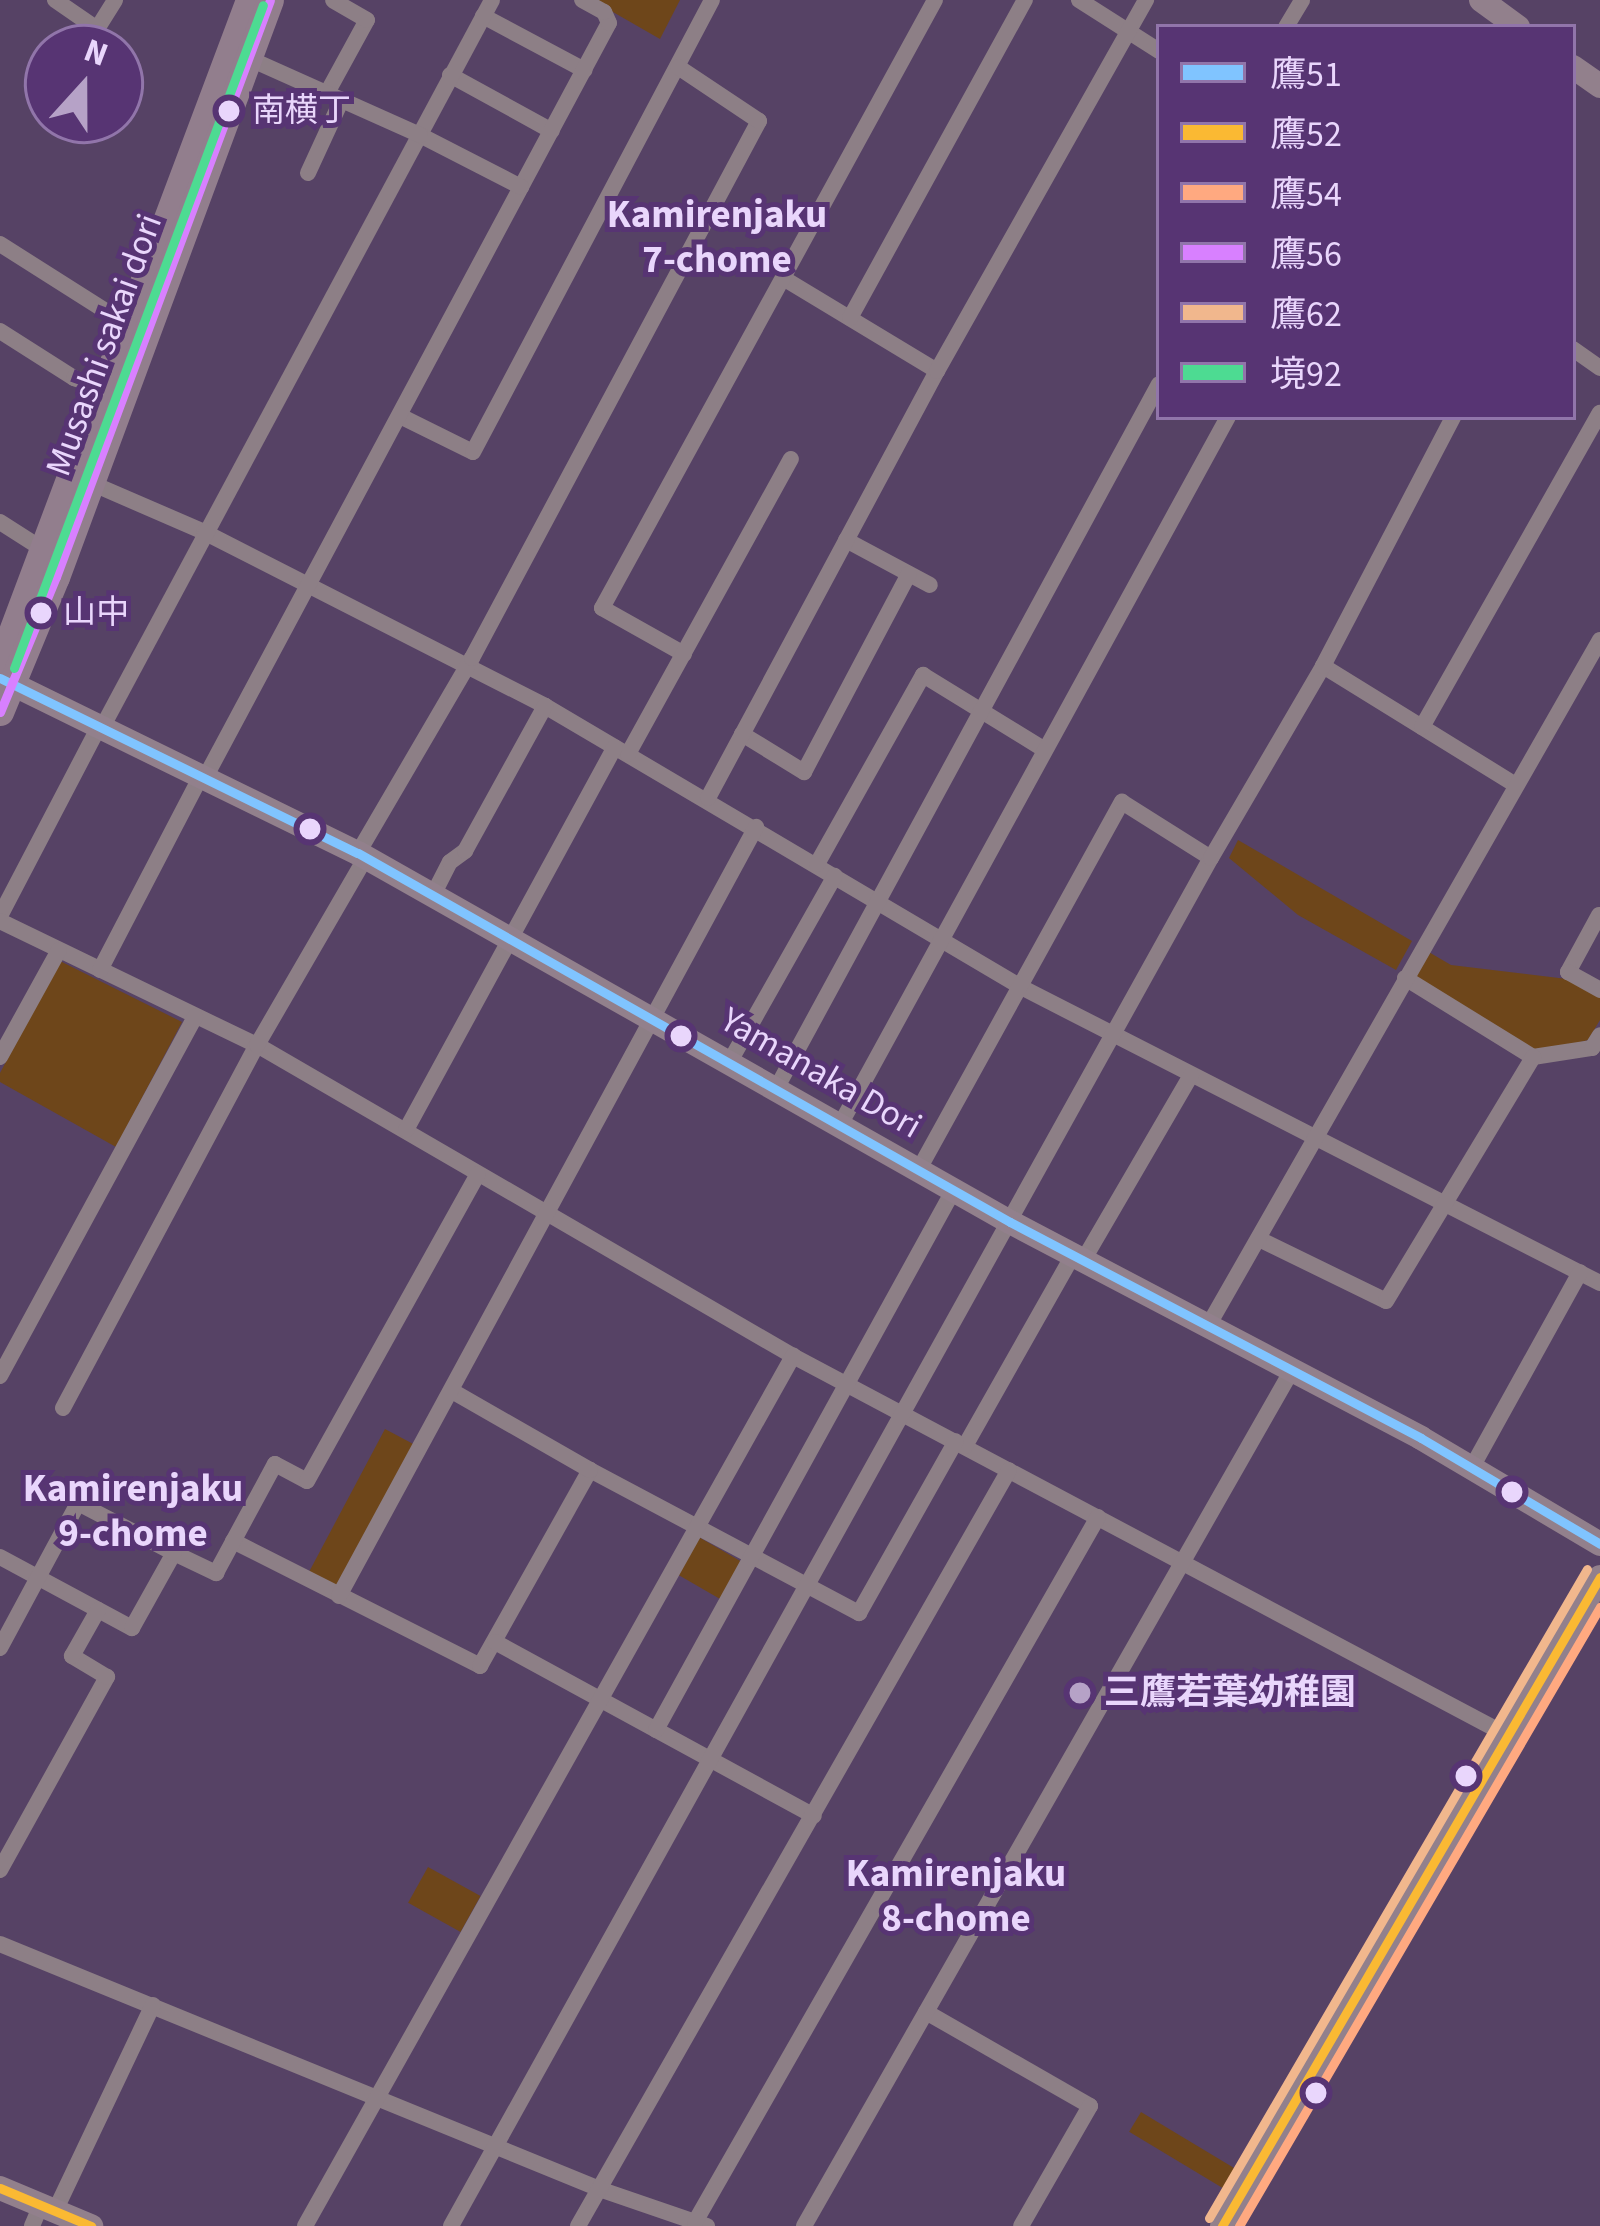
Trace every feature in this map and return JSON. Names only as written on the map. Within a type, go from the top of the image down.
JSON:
[{"type":"main road","name":"Musashi sakai dori","points":[[5,674],[91,483],[137,330],[239,55],[270,0]]},
{"type":"main road","name":"Musashi sakai dori","points":[[239,55],[241,6]]},
{"type":"main road","name":"Musashi sakai dori","points":[[0,712],[5,674],[44,550],[105,389],[137,330]]},
{"type":"street","points":[[56,0],[98,29],[115,0]]},
{"type":"street","points":[[308,173],[367,20],[333,0]]},
{"type":"street","points":[[100,970],[584,70],[609,18],[582,0]]},
{"type":"street","points":[[400,416],[473,452],[712,0]]},
{"type":"street","points":[[684,654],[602,608],[935,0]]},
{"type":"street","points":[[850,318],[1025,0]]},
{"type":"street","points":[[1079,0],[1156,49]]},
{"type":"street","points":[[708,798],[937,371],[1146,0]]},
{"type":"street","points":[[1482,0],[1514,24]]},
{"type":"street","points":[[584,70],[487,8],[0,918],[256,1045],[793,1356],[1507,1735]]},
{"type":"street","points":[[239,55],[420,135],[521,188]]},
{"type":"street","points":[[63,1408],[759,121],[677,67]]},
{"type":"street","points":[[450,75],[552,131]]},
{"type":"street","points":[[0,244],[137,330]]},
{"type":"street","points":[[783,278],[937,371]]},
{"type":"street","points":[[0,331],[74,377],[105,389]]},
{"type":"street","points":[[776,1089],[1156,391]]},
{"type":"street","points":[[1422,728],[1600,413]]},
{"type":"street","points":[[839,1125],[1226,420]]},
{"type":"street","points":[[451,2226],[1211,858],[1323,666],[1452,420]]},
{"type":"street","points":[[406,1130],[510,937],[684,654],[791,459]]},
{"type":"street","points":[[91,483],[204,532],[545,706],[1112,1037],[1600,1282]]},
{"type":"street","points":[[0,522],[44,550]]},
{"type":"street","points":[[845,539],[929,584]]},
{"type":"street","points":[[742,734],[804,772],[909,574]]},
{"type":"street","points":[[1208,1326],[1514,784],[1593,669],[1600,640]]},
{"type":"street","points":[[1323,666],[1514,784]]},
{"type":"street","name":"Yamanaka Dori","points":[[5,674],[362,855],[953,1191],[1292,1370],[1600,1544]]},
{"type":"street","points":[[817,865],[923,675],[1045,749]]},
{"type":"street","points":[[433,895],[450,862],[465,851],[545,706]]},
{"type":"street","points":[[919,1171],[1122,802],[1211,858]]},
{"type":"street","points":[[340,1596],[756,827]]},
{"type":"street","points":[[729,1063],[835,876]]},
{"type":"street","points":[[1599,915],[1568,972],[1600,990]]},
{"type":"street","points":[[0,1058],[59,950]]},
{"type":"street","points":[[1405,978],[1533,1058],[1592,1048],[1600,1035]]},
{"type":"street","points":[[0,1376],[8,1343],[195,1016]]},
{"type":"street","points":[[1259,1239],[1386,1300],[1533,1058]]},
{"type":"street","points":[[452,1390],[695,1529],[859,1613],[1191,1076]]},
{"type":"street","points":[[0,1648],[78,1503],[216,1573],[275,1464],[307,1481],[478,1174]]},
{"type":"street","points":[[656,1730],[953,1191]]},
{"type":"street","points":[[1471,1469],[1580,1272]]},
{"type":"street","points":[[305,2226],[793,1356]]},
{"type":"street","points":[[804,2226],[1292,1370]]},
{"type":"street","points":[[578,2226],[1009,1469]]},
{"type":"street","points":[[232,1541],[481,1666],[590,1470]]},
{"type":"street","points":[[0,1943],[602,2190],[701,2224],[1098,1517]]},
{"type":"street","points":[[0,1557],[132,1628],[174,1553]]},
{"type":"street","points":[[1222,2226],[1600,1577]]},
{"type":"street","points":[[0,1870],[107,1677],[72,1656],[98,1610]]},
{"type":"street","points":[[495,1642],[814,1816]]},
{"type":"street","points":[[43,2214],[153,2005]]},
{"type":"street","points":[[926,2012],[1090,2106],[1021,2226]]},
{"type":"street","points":[[0,2188],[43,2214],[91,2226]]},
{"type":"shaded area","points":[[592,0],[680,0],[660,39]]},
{"type":"shaded area","points":[[1238,840],[1412,941],[1396,970],[1298,915],[1229,858]]},
{"type":"shaded area","points":[[1427,951],[1451,965],[1567,979],[1600,997],[1600,1020],[1588,1040],[1537,1054],[1412,977]]},
{"type":"shaded area","points":[[60,961],[182,1022],[116,1147],[0,1082],[0,1073]]},
{"type":"shaded area","points":[[385,1429],[420,1448],[341,1597],[306,1578]]},
{"type":"shaded area","points":[[697,1536],[744,1563],[722,1600],[676,1573]]},
{"type":"shaded area","points":[[428,1867],[480,1896],[461,1932],[408,1903]]},
{"type":"shaded area","points":[[1141,2112],[1236,2169],[1224,2189],[1129,2132]]},
{"type":"transit line","name":"鷹56","points":[[0,712],[56,577],[270,0]]},
{"type":"transit line","name":"境92","points":[[14,668],[263,5]]},
{"type":"transit line","name":"鷹51","points":[[0,678],[358,853],[1010,1222],[1421,1438],[1600,1544]]},
{"type":"transit line","name":"鷹62","points":[[1209,2218],[1587,1569]]},
{"type":"transit line","name":"鷹52","points":[[1222,2226],[1600,1577]]},
{"type":"transit line","name":"鷹54","points":[[1239,2226],[1600,1607]]},
{"type":"transit line","name":"鷹52","points":[[0,2188],[91,2226]]},
{"type":"place","name":"南横丁","points":[[229,111]]},
{"type":"place","name":"山中","points":[[41,613]]},
{"type":"place","name":"三鷹若葉幼稚園","points":[[1080,1693]]},
{"type":"district","name":"Kamirenjaku 7-chome","points":[[717,238]]},
{"type":"district","name":"Kamirenjaku 9-chome","points":[[133,1512]]},
{"type":"district","name":"Kamirenjaku 8-chome","points":[[956,1898]]}]
